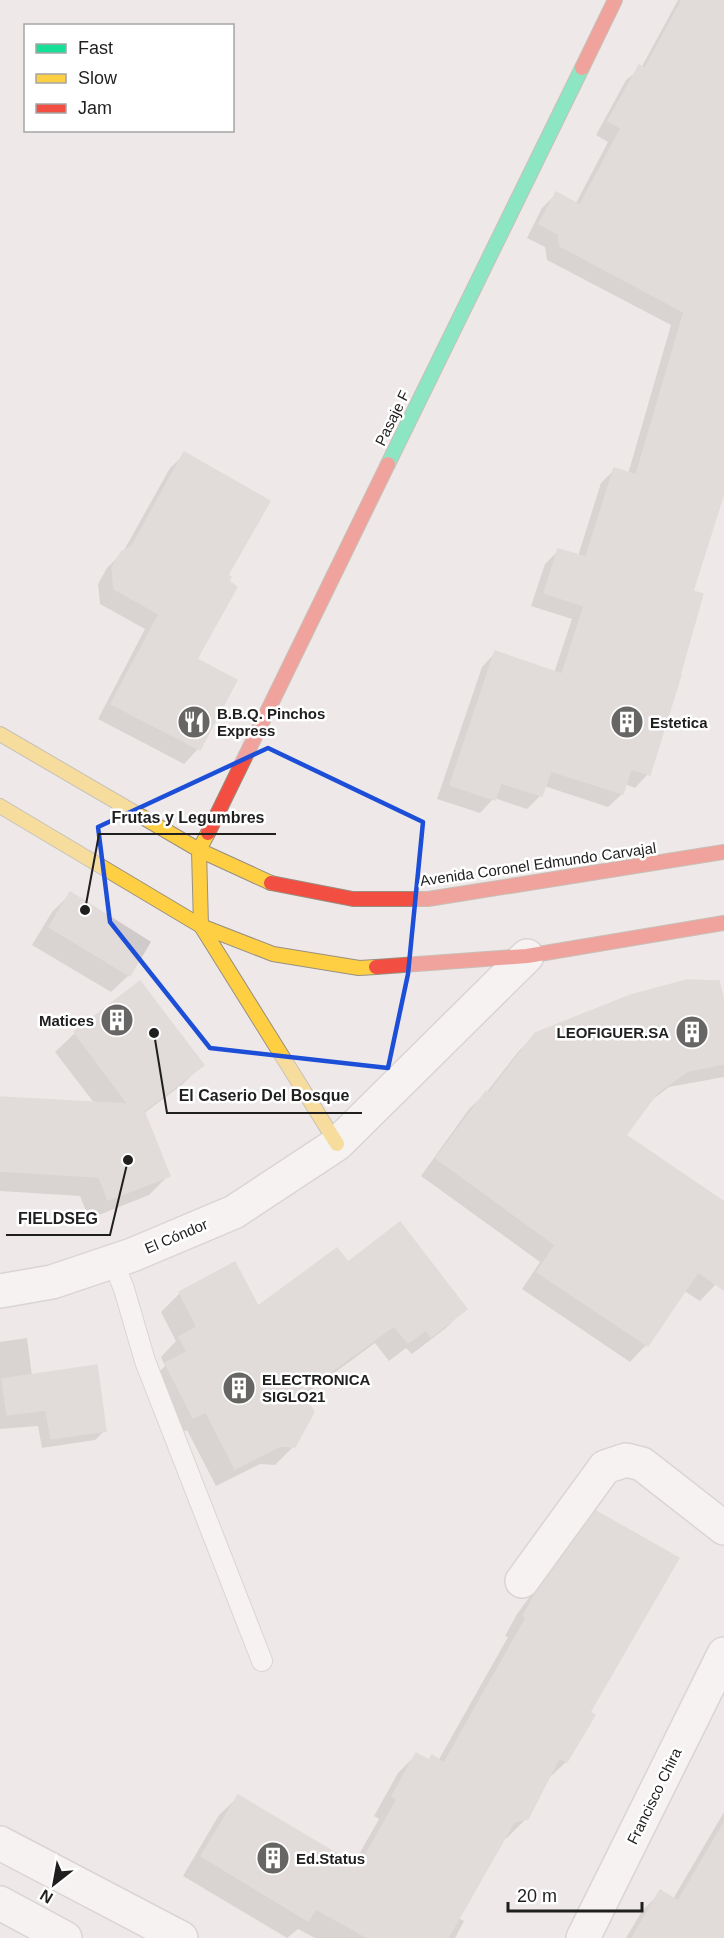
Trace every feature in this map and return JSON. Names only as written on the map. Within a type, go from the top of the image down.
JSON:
[{"type":"main road","name":"Pasaje F","points":[[199,850],[615,0]]},
{"type":"main road","name":"Avenida Coronel Edmundo Carvajal","points":[[0,734],[199,850],[268,882],[353,899],[428,899],[722,847]]},
{"type":"main road","points":[[0,807],[201,926],[273,954],[359,968],[527,956],[724,923]]},
{"type":"main road","points":[[199,850],[201,926],[337,1144]]},
{"type":"street","name":"El Cóndor","points":[[0,1290],[52,1282],[113,1261],[234,1212],[337,1144],[527,956]]},
{"type":"street","points":[[522,1581],[605,1467],[626,1460],[642,1464],[724,1528]]},
{"type":"street","name":"Francisco Chira","points":[[584,1938],[724,1654]]},
{"type":"street","points":[[0,1843],[181,1938]]},
{"type":"street","points":[[0,1903],[65,1938]]},
{"type":"lane","points":[[113,1261],[124,1289],[145,1362],[262,1661]]},
{"type":"highlighted area","points":[[268,748],[423,822],[408,974],[388,1068],[210,1048],[110,922],[98,827]]},
{"type":"building","points":[[682,0],[724,0],[724,493],[693,591],[703,594],[650,775],[631,769],[623,794],[551,771],[542,796],[501,783],[495,800],[450,785],[495,651],[562,674],[584,606],[544,593],[558,549],[586,557],[614,468],[636,475],[684,312],[560,246],[558,234],[539,224],[556,192],[580,205],[621,128],[608,121],[639,65],[645,68]]},
{"type":"building","points":[[184,452],[270,501],[228,575],[231,577],[229,581],[237,587],[197,659],[237,680],[200,750],[111,704],[159,614],[114,589],[112,568],[121,552],[132,546]]},
{"type":"building","points":[[70,892],[150,942],[130,976],[49,927]]},
{"type":"building","points":[[687,980],[719,981],[724,1001],[724,1064],[688,1071],[657,1093],[626,1135],[724,1202],[724,1290],[698,1272],[648,1346],[537,1272],[555,1245],[436,1158],[486,1091],[489,1093],[535,1033],[631,995]]},
{"type":"building","points":[[140,981],[204,1065],[144,1111],[170,1176],[108,1200],[99,1177],[0,1171],[0,1097],[128,1104],[74,1032]]},
{"type":"building","points":[[400,1222],[467,1309],[431,1337],[426,1330],[408,1343],[394,1326],[303,1392],[314,1412],[295,1447],[280,1446],[235,1469],[206,1412],[193,1418],[165,1363],[187,1352],[179,1337],[197,1327],[179,1292],[235,1262],[258,1306],[337,1248],[348,1262]]},
{"type":"building","points":[[97,1365],[106,1431],[51,1439],[46,1410],[7,1415],[2,1379]]},
{"type":"building","points":[[596,1511],[679,1558],[590,1712],[595,1715],[567,1762],[559,1758],[528,1819],[514,1822],[448,1938],[368,1938],[316,1909],[308,1921],[201,1856],[238,1795],[359,1867],[397,1799],[392,1796],[416,1753],[429,1760],[432,1755],[444,1763],[526,1618],[523,1616],[536,1593]]},
{"type":"building","points":[[724,1823],[724,1938],[632,1938],[660,1890],[678,1901]]},
{"type":"traffic: fast","points":[[388,464],[582,68]]},
{"type":"traffic: slow","points":[[0,734],[199,850],[271,883]]},
{"type":"traffic: slow","points":[[0,806],[201,926],[273,954],[359,968],[376,967]]},
{"type":"traffic: slow","points":[[208,833],[199,850],[201,926],[337,1144]]},
{"type":"traffic: jam","points":[[582,68],[615,0]]},
{"type":"traffic: jam","points":[[208,833],[388,464]]},
{"type":"traffic: jam","points":[[271,883],[353,899],[428,899],[724,852]]},
{"type":"traffic: jam","points":[[376,967],[527,956],[724,923]]},
{"type":"place","name":"B.B.Q. Pinchos Express","points":[[194,722]]},
{"type":"place","name":"Estetica","points":[[627,722]]},
{"type":"place","name":"Frutas y Legumbres","points":[[85,910]]},
{"type":"place","name":"Matices","points":[[117,1020]]},
{"type":"place","name":"LEOFIGUER.SA","points":[[692,1032]]},
{"type":"place","name":"El Caserio Del Bosque","points":[[154,1033]]},
{"type":"place","name":"FIELDSEG","points":[[128,1160]]},
{"type":"place","name":"ELECTRONICA SIGLO21","points":[[239,1388]]},
{"type":"place","name":"Ed.Status","points":[[273,1858]]}]
